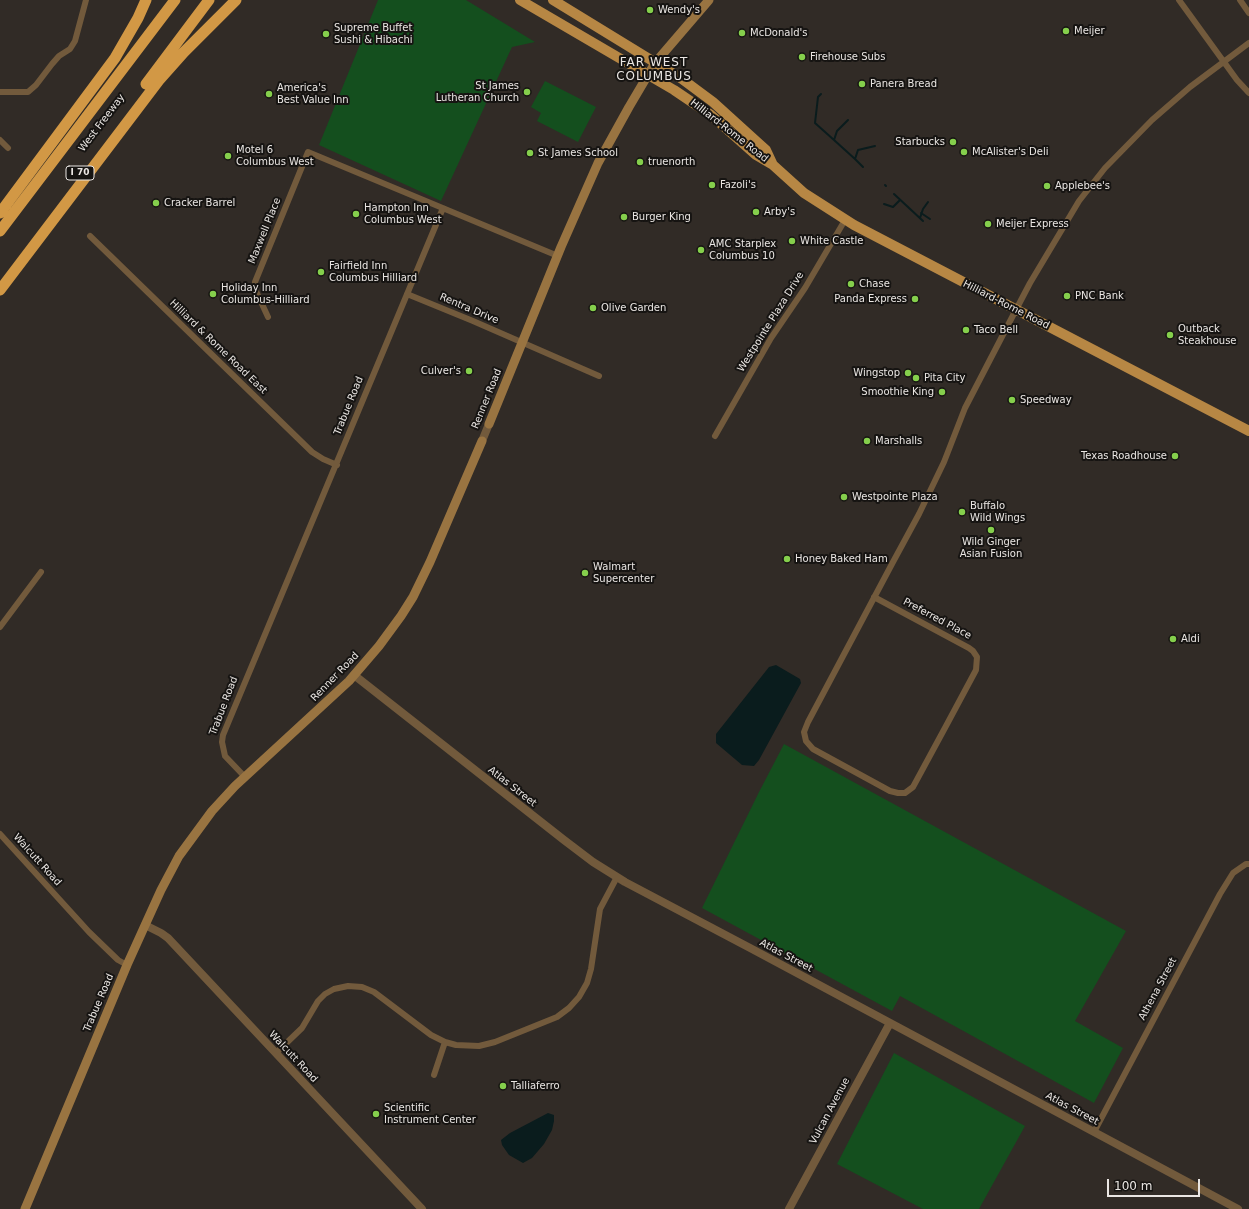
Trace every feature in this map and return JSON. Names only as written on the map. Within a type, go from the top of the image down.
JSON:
[{"type":"highway","points":[[0,213],[115,58],[138,18],[146,0]]},
{"type":"highway","points":[[144,41],[158,11],[166,0]]},
{"type":"highway","name":"West Freeway","points":[[0,232],[175,0]]},
{"type":"highway","name":"West Freeway","points":[[0,279],[209,0]]},
{"type":"highway","points":[[0,290],[160,78],[236,0]]},
{"type":"main road","name":"Hilliard-Rome Road","points":[[520,0],[674,90],[712,115],[756,155],[772,165],[804,193],[845,220],[1249,431]]},
{"type":"main road","name":"Hilliard-Rome Road","points":[[553,0],[682,79],[713,102],[766,150],[772,165]]},
{"type":"main road","name":"Renner Road","points":[[489,424],[598,163],[655,63],[708,0]]},
{"type":"main road","name":"Renner Road","points":[[245,777],[354,675],[379,646],[413,597],[430,562],[482,441]]},
{"type":"main road","name":"Trabue Road","points":[[25,1209],[127,965],[161,890],[190,840],[212,811],[245,777]]},
{"type":"street","points":[[0,92],[28,92],[36,85],[55,60],[70,49],[75,41],[86,0]]},
{"type":"street","points":[[1179,0],[1249,93]]},
{"type":"street","points":[[1240,0],[1249,13]]},
{"type":"street","name":"Preferred Place","points":[[874,597],[969,648],[977,657],[976,670],[913,787],[905,793],[890,791],[813,749],[806,741],[804,732],[808,722],[874,597],[939,474],[965,408],[1044,259],[1075,208],[1105,168],[1135,136],[1171,102],[1249,43]]},
{"type":"street","points":[[0,140],[8,148]]},
{"type":"street","name":"Maxwell Place","points":[[268,317],[255,289],[255,282],[308,152],[443,208]]},
{"type":"street","points":[[443,208],[558,256]]},
{"type":"street","name":"Trabue Road","points":[[245,777],[225,756],[222,742],[224,735],[443,208]]},
{"type":"street","name":"Westpointe Plaza Drive","points":[[715,436],[770,338],[805,288],[845,220]]},
{"type":"street","name":"Hilliard & Rome Road East","points":[[90,236],[312,452],[323,459],[337,464]]},
{"type":"street","name":"Rentra Drive","points":[[407,294],[522,343]]},
{"type":"street","points":[[522,343],[599,376]]},
{"type":"street","name":"Renner Road","points":[[482,441],[489,424]]},
{"type":"street","points":[[0,627],[41,572]]},
{"type":"street","name":"Atlas Street","points":[[354,675],[564,840],[593,862],[625,882],[1238,1209]]},
{"type":"street","name":"Walcutt Road","points":[[0,834],[89,932],[118,960],[127,965]]},
{"type":"street","name":"Athena Street","points":[[1094,1132],[1220,894],[1233,874],[1246,864],[1249,864]]},
{"type":"street","points":[[276,1053],[302,1028],[318,1001],[325,994],[334,989],[348,986],[362,987],[374,992],[431,1035],[445,1042],[456,1045],[479,1046],[495,1042],[557,1017],[569,1008],[579,997],[587,983],[600,909],[617,877]]},
{"type":"street","name":"Walcutt Road","points":[[145,925],[168,938],[422,1209]]},
{"type":"street","name":"Vulcan Avenue","points":[[789,1209],[890,1023]]},
{"type":"street","points":[[434,1074],[445,1042]]},
{"type":"green space","points":[[378,0],[466,0],[535,42],[512,47],[441,201],[319,145]]},
{"type":"green space","points":[[545,81],[596,107],[578,142],[537,121],[541,113],[531,107]]},
{"type":"green space","points":[[784,744],[1126,931],[1075,1021],[1123,1048],[1094,1103],[900,996],[892,1011],[702,908]]},
{"type":"green space","points":[[894,1053],[1025,1126],[979,1209],[923,1209],[837,1164]]},
{"type":"shaded area","points":[[776,665],[800,679],[801,683],[759,760],[754,766],[742,765],[716,743],[716,734],[769,667]]},
{"type":"shaded area","points":[[548,1113],[554,1115],[552,1130],[544,1144],[532,1158],[523,1163],[509,1155],[502,1145],[501,1140],[510,1133]]},
{"type":"waterway","points":[[821,94],[818,97],[815,123],[834,140]]},
{"type":"waterway","points":[[848,120],[837,131],[834,140],[855,159]]},
{"type":"waterway","points":[[863,167],[855,159],[858,150],[875,146]]},
{"type":"waterway","points":[[894,194],[923,221]]},
{"type":"waterway","points":[[884,204],[893,207],[900,200]]},
{"type":"waterway","points":[[920,218],[923,209],[928,202]]},
{"type":"waterway","points":[[921,213],[930,219]]},
{"type":"place","name":"Wendy's","points":[[650,10]]},
{"type":"place","name":"Meijer","points":[[1066,31]]},
{"type":"place","name":"McDonald's","points":[[742,33]]},
{"type":"place","name":"Supreme Buffet Sushi & Hibachi","points":[[326,34]]},
{"type":"place","name":"Firehouse Subs","points":[[802,57]]},
{"type":"place","name":"Panera Bread","points":[[862,84]]},
{"type":"place","name":"St James Lutheran Church","points":[[527,92]]},
{"type":"place","name":"America's Best Value Inn","points":[[269,94]]},
{"type":"place","name":"Starbucks","points":[[953,142]]},
{"type":"place","name":"McAlister's Deli","points":[[964,152]]},
{"type":"place","name":"St James School","points":[[530,153]]},
{"type":"place","name":"Motel 6 Columbus West","points":[[228,156]]},
{"type":"place","name":"truenorth","points":[[640,162]]},
{"type":"place","name":"Fazoli's","points":[[712,185]]},
{"type":"place","name":"Applebee's","points":[[1047,186]]},
{"type":"place","name":"Cracker Barrel","points":[[156,203]]},
{"type":"place","name":"Arby's","points":[[756,212]]},
{"type":"place","name":"Hampton Inn Columbus West","points":[[356,214]]},
{"type":"place","name":"Burger King","points":[[624,217]]},
{"type":"place","name":"Meijer Express","points":[[988,224]]},
{"type":"place","name":"White Castle","points":[[792,241]]},
{"type":"place","name":"AMC Starplex Columbus 10","points":[[701,250]]},
{"type":"place","name":"Fairfield Inn Columbus Hilliard","points":[[321,272]]},
{"type":"place","name":"Chase","points":[[851,284]]},
{"type":"place","name":"Holiday Inn Columbus-Hilliard","points":[[213,294]]},
{"type":"place","name":"PNC Bank","points":[[1067,296]]},
{"type":"place","name":"Panda Express","points":[[915,299]]},
{"type":"place","name":"Olive Garden","points":[[593,308]]},
{"type":"place","name":"Taco Bell","points":[[966,330]]},
{"type":"place","name":"Outback Steakhouse","points":[[1170,335]]},
{"type":"place","name":"Culver's","points":[[469,371]]},
{"type":"place","name":"Wingstop","points":[[908,373]]},
{"type":"place","name":"Pita City","points":[[916,378]]},
{"type":"place","name":"Smoothie King","points":[[942,392]]},
{"type":"place","name":"Speedway","points":[[1012,400]]},
{"type":"place","name":"Marshalls","points":[[867,441]]},
{"type":"place","name":"Texas Roadhouse","points":[[1175,456]]},
{"type":"place","name":"Westpointe Plaza","points":[[844,497]]},
{"type":"place","name":"Buffalo Wild Wings","points":[[962,512]]},
{"type":"place","name":"Wild Ginger Asian Fusion","points":[[991,530]]},
{"type":"place","name":"Honey Baked Ham","points":[[787,559]]},
{"type":"place","name":"Walmart Supercenter","points":[[585,573]]},
{"type":"place","name":"Aldi","points":[[1173,639]]},
{"type":"place","name":"Talliaferro","points":[[503,1086]]},
{"type":"place","name":"Scientific Instrument Center","points":[[376,1114]]},
{"type":"district","name":"FAR WEST COLUMBUS","points":[[654,70]]}]
